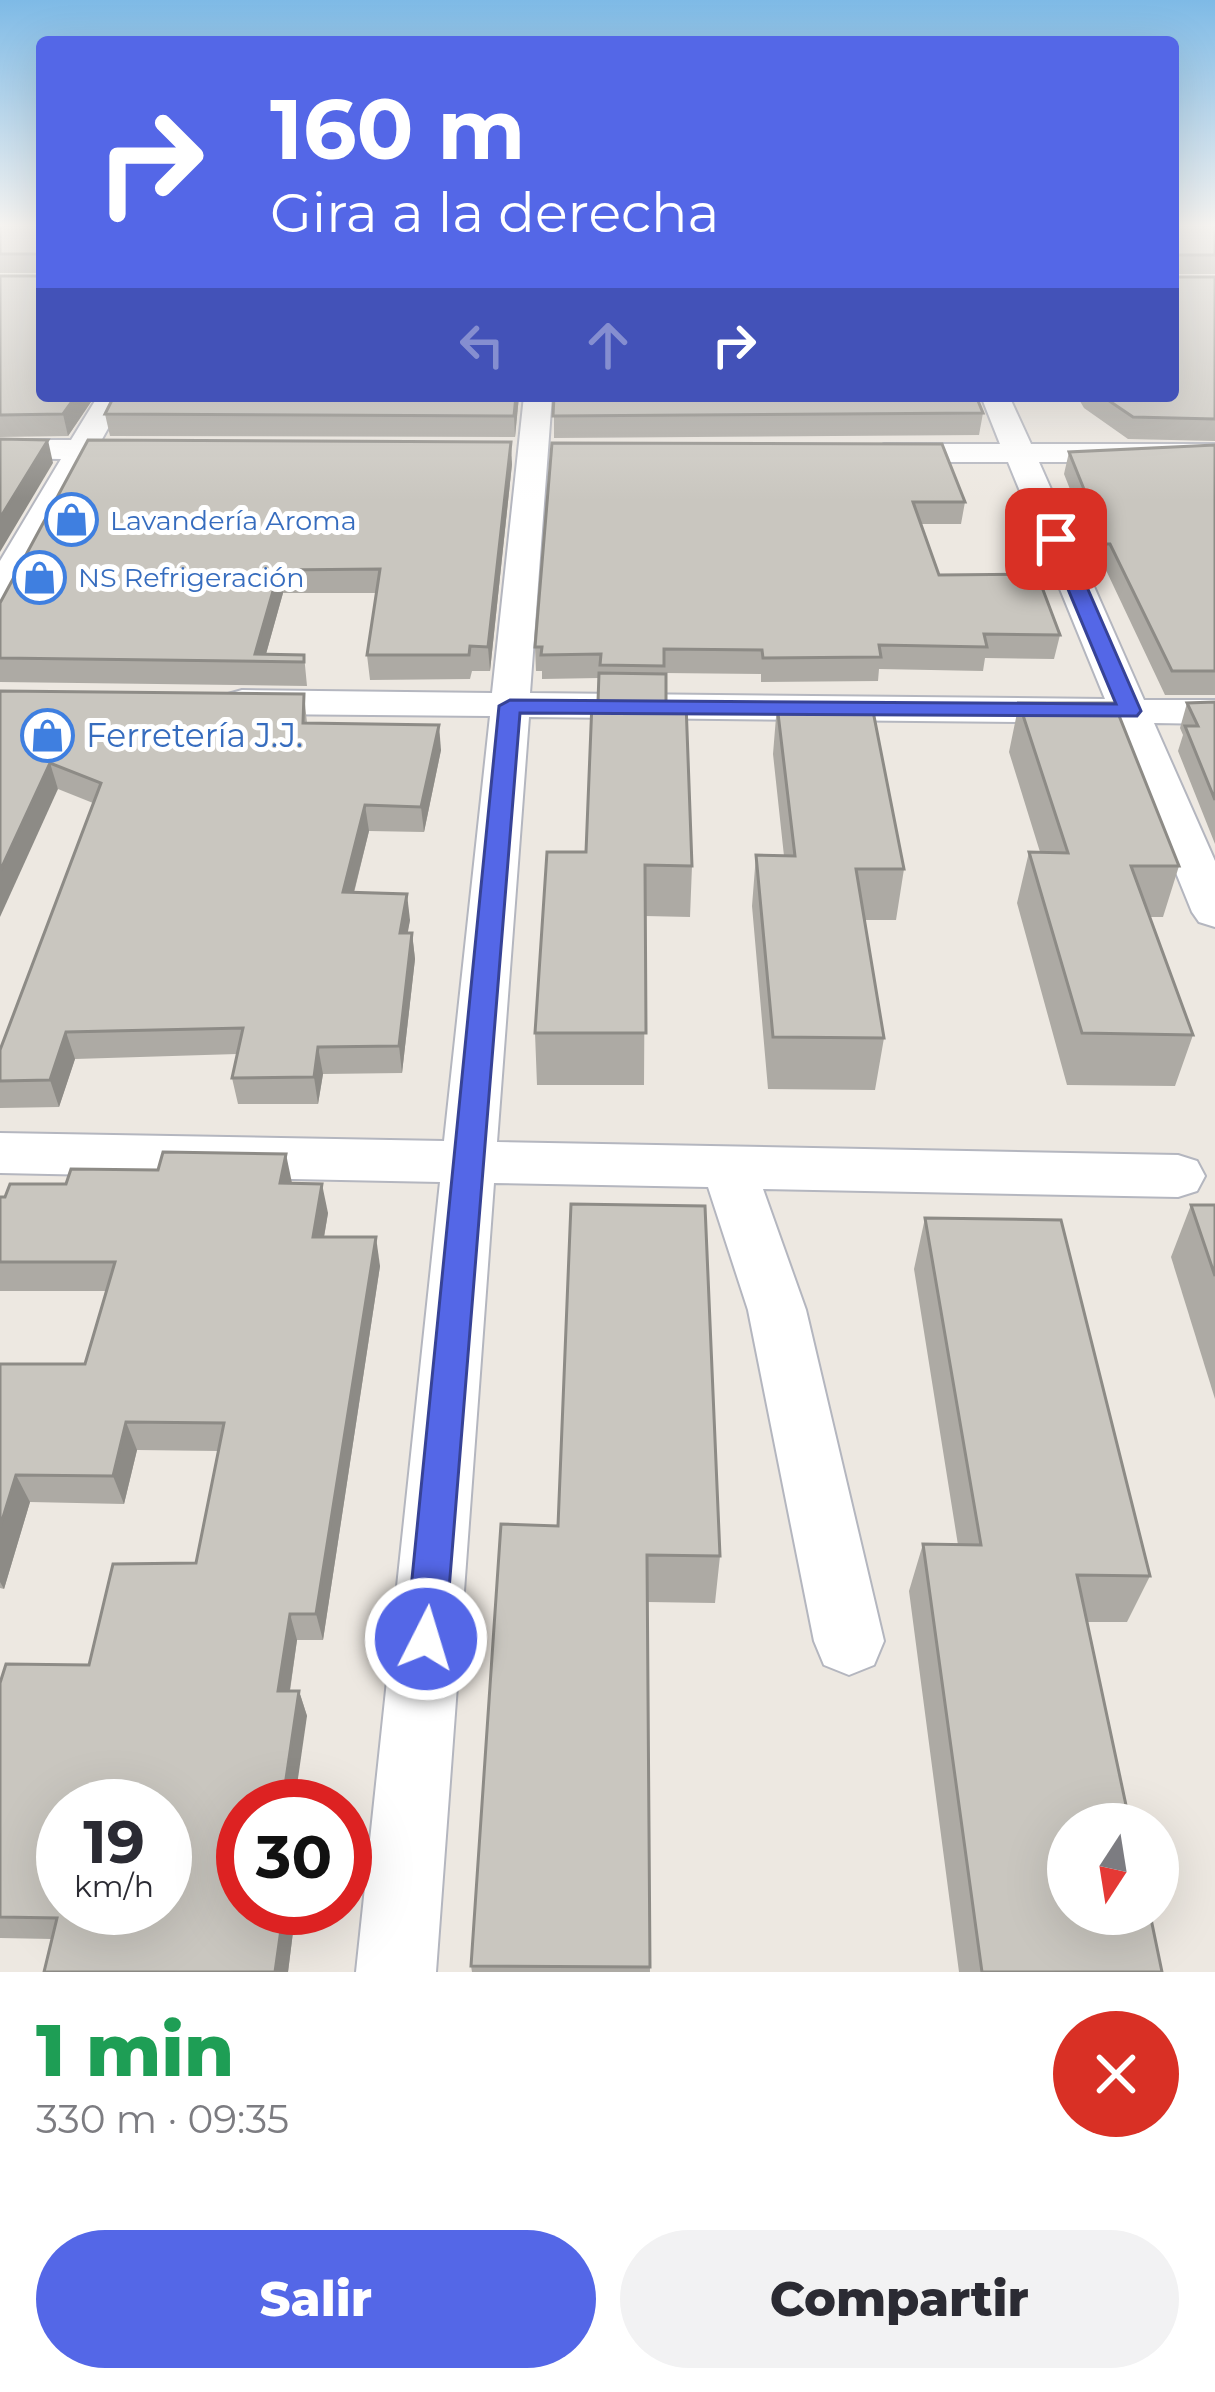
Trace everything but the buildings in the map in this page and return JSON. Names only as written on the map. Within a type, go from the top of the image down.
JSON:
[{"type":"street","points":[[0,590],[108,402]]},
{"type":"street","points":[[396,1972],[537,402]]},
{"type":"street","points":[[998,402],[1215,912]]},
{"type":"street","points":[[0,449],[176,450]]},
{"type":"street","points":[[857,453],[1215,453]]},
{"type":"street","points":[[208,702],[1215,712]]},
{"type":"street","points":[[0,1153],[1178,1175]]},
{"type":"street","points":[[729,1169],[777,1310],[848,1641]]},
{"type":"place","name":"Lavandería Aroma","points":[[71,520]]},
{"type":"place","name":"NS Refrigeración","points":[[39,577]]},
{"type":"place","name":"Ferretería J.J.","points":[[47,735]]},
{"type":"route","points":[[426,1639],[510,706],[1130,711],[1056,539]]}]
